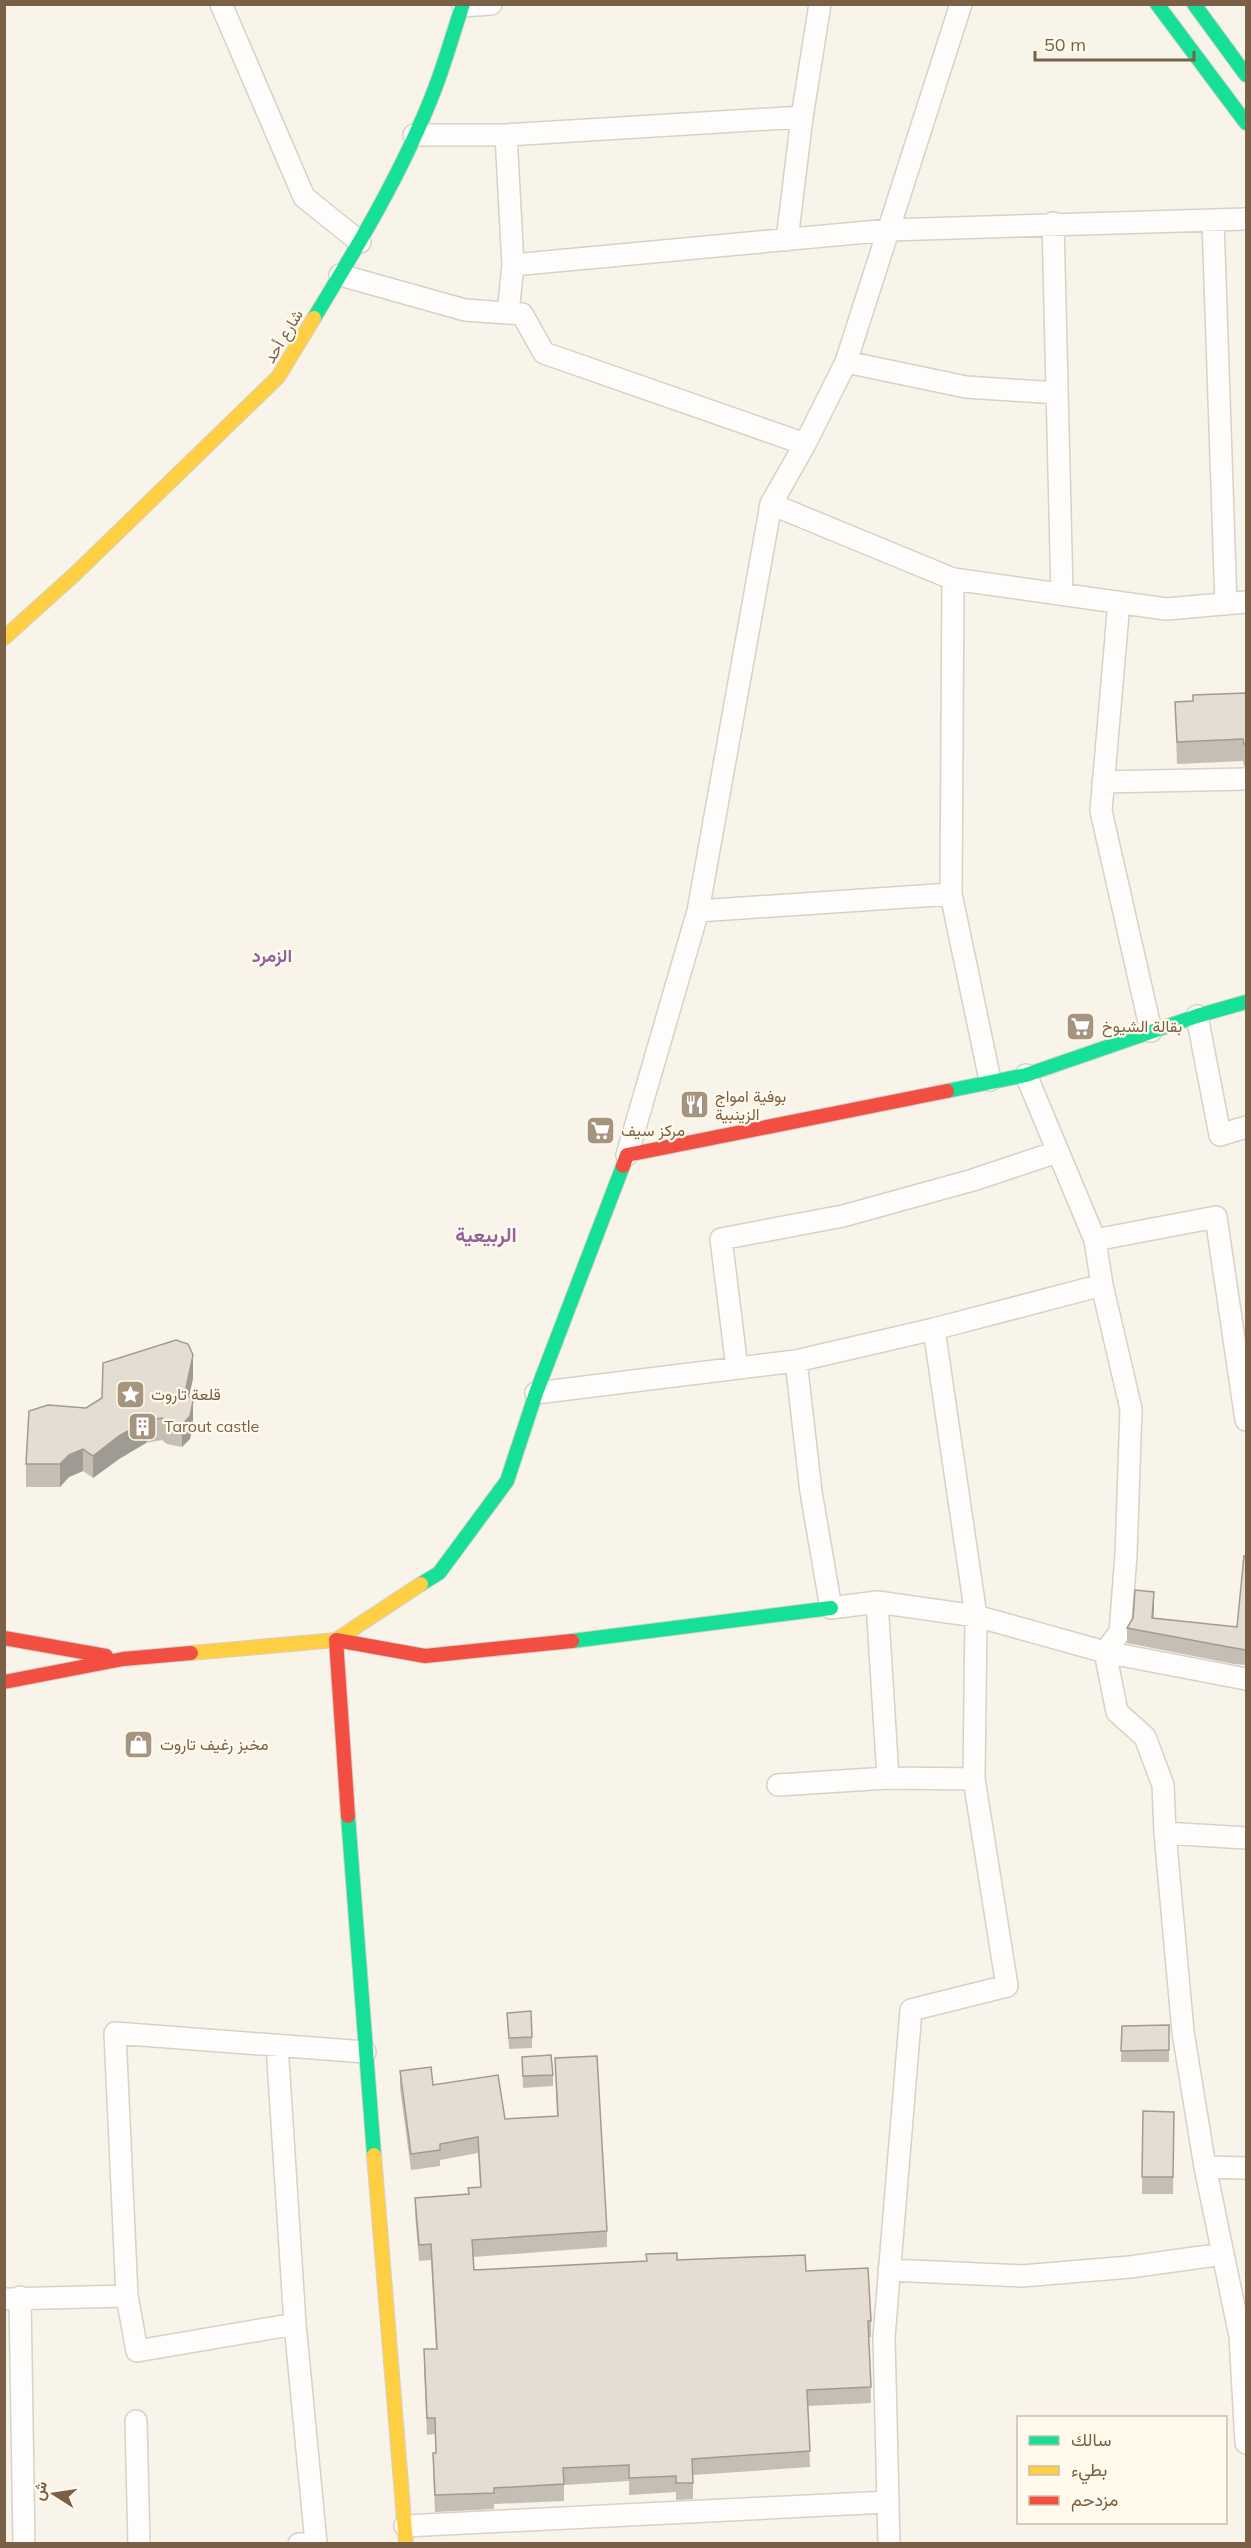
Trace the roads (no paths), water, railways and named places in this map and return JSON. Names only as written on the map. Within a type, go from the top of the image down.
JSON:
[{"type":"street","points":[[221,4],[304,197],[360,242]]},
{"type":"street","points":[[463,5],[491,4]]},
{"type":"street","points":[[787,240],[802,117],[820,4]]},
{"type":"street","points":[[336,1640],[439,1573],[507,1480],[536,1393],[627,1155],[698,911],[771,504],[805,444],[846,362],[961,4]]},
{"type":"street","points":[[1157,4],[1246,123]]},
{"type":"street","points":[[1194,4],[1246,75]]},
{"type":"street","name":"شارع أحد","points":[[4,638],[75,574],[278,377],[360,242],[414,135],[434,91],[463,5]]},
{"type":"street","points":[[414,135],[506,135],[802,117]]},
{"type":"street","points":[[506,135],[513,265],[507,313]]},
{"type":"street","points":[[513,265],[889,230],[1053,223],[1246,219]]},
{"type":"street","points":[[771,504],[953,579],[1166,609],[1236,603],[1213,220]]},
{"type":"street","points":[[1053,223],[1062,594]]},
{"type":"street","points":[[340,275],[465,310],[522,314],[544,353],[805,444]]},
{"type":"street","points":[[846,362],[966,387],[1057,393]]},
{"type":"street","points":[[953,579],[951,894],[990,1080]]},
{"type":"street","points":[[1119,602],[1101,811],[1151,1031]]},
{"type":"street","points":[[1103,782],[1246,779]]},
{"type":"street","points":[[698,911],[951,894]]},
{"type":"street","points":[[627,1155],[990,1080],[1026,1075],[1151,1031],[1246,1002]]},
{"type":"street","points":[[1197,1016],[1220,1135],[1246,1127]]},
{"type":"street","points":[[1026,1075],[1095,1240],[1102,1285],[1131,1410],[1126,1555],[1120,1632],[1105,1652],[1117,1712],[1145,1737],[1163,1785],[1165,1833],[1183,2032],[1205,2167],[1240,2336],[1246,2443]]},
{"type":"street","points":[[737,1368],[722,1239],[843,1216],[973,1180],[1057,1152]]},
{"type":"street","points":[[1095,1240],[1216,1217],[1246,1420]]},
{"type":"street","points":[[536,1393],[796,1361],[934,1329],[1102,1285]]},
{"type":"street","points":[[889,2544],[884,2337],[911,2010],[1007,1986],[974,1779],[976,1616],[934,1329]]},
{"type":"street","points":[[796,1361],[811,1492],[831,1608]]},
{"type":"street","points":[[4,1682],[123,1659],[336,1640],[425,1656],[566,1642],[877,1602],[976,1616],[1105,1652],[1246,1679]]},
{"type":"street","points":[[877,1602],[888,1778]]},
{"type":"street","points":[[4,1638],[123,1659]]},
{"type":"street","points":[[336,1640],[365,2052],[405,2535],[887,2502]]},
{"type":"street","points":[[778,1785],[888,1778],[974,1779]]},
{"type":"street","points":[[1165,1833],[1246,1838]]},
{"type":"street","points":[[295,2324],[136,2350],[127,2296],[115,2033],[365,2052]]},
{"type":"street","points":[[277,2045],[295,2324],[316,2543],[299,2544]]},
{"type":"street","points":[[1205,2167],[1246,2168]]},
{"type":"street","points":[[890,2270],[1022,2276],[1130,2267],[1223,2254]]},
{"type":"street","points":[[24,2544],[12,2298],[127,2296]]},
{"type":"street","points":[[136,2421],[140,2544]]},
{"type":"place","name":"بقالة الشيوخ","points":[[1081,1026]]},
{"type":"place","name":"بوفية امواج الزينبية","points":[[694,1105]]},
{"type":"place","name":"مركز سيف","points":[[600,1130]]},
{"type":"place","name":"قلعة تاروت","points":[[130,1394]]},
{"type":"place","name":"Tarout castle","points":[[143,1426]]},
{"type":"place","name":"مخبز رغيف تاروت","points":[[139,1744]]},
{"type":"district","name":"الزمرد","points":[[272,956]]},
{"type":"district","name":"الربيعية","points":[[486,1235]]}]
